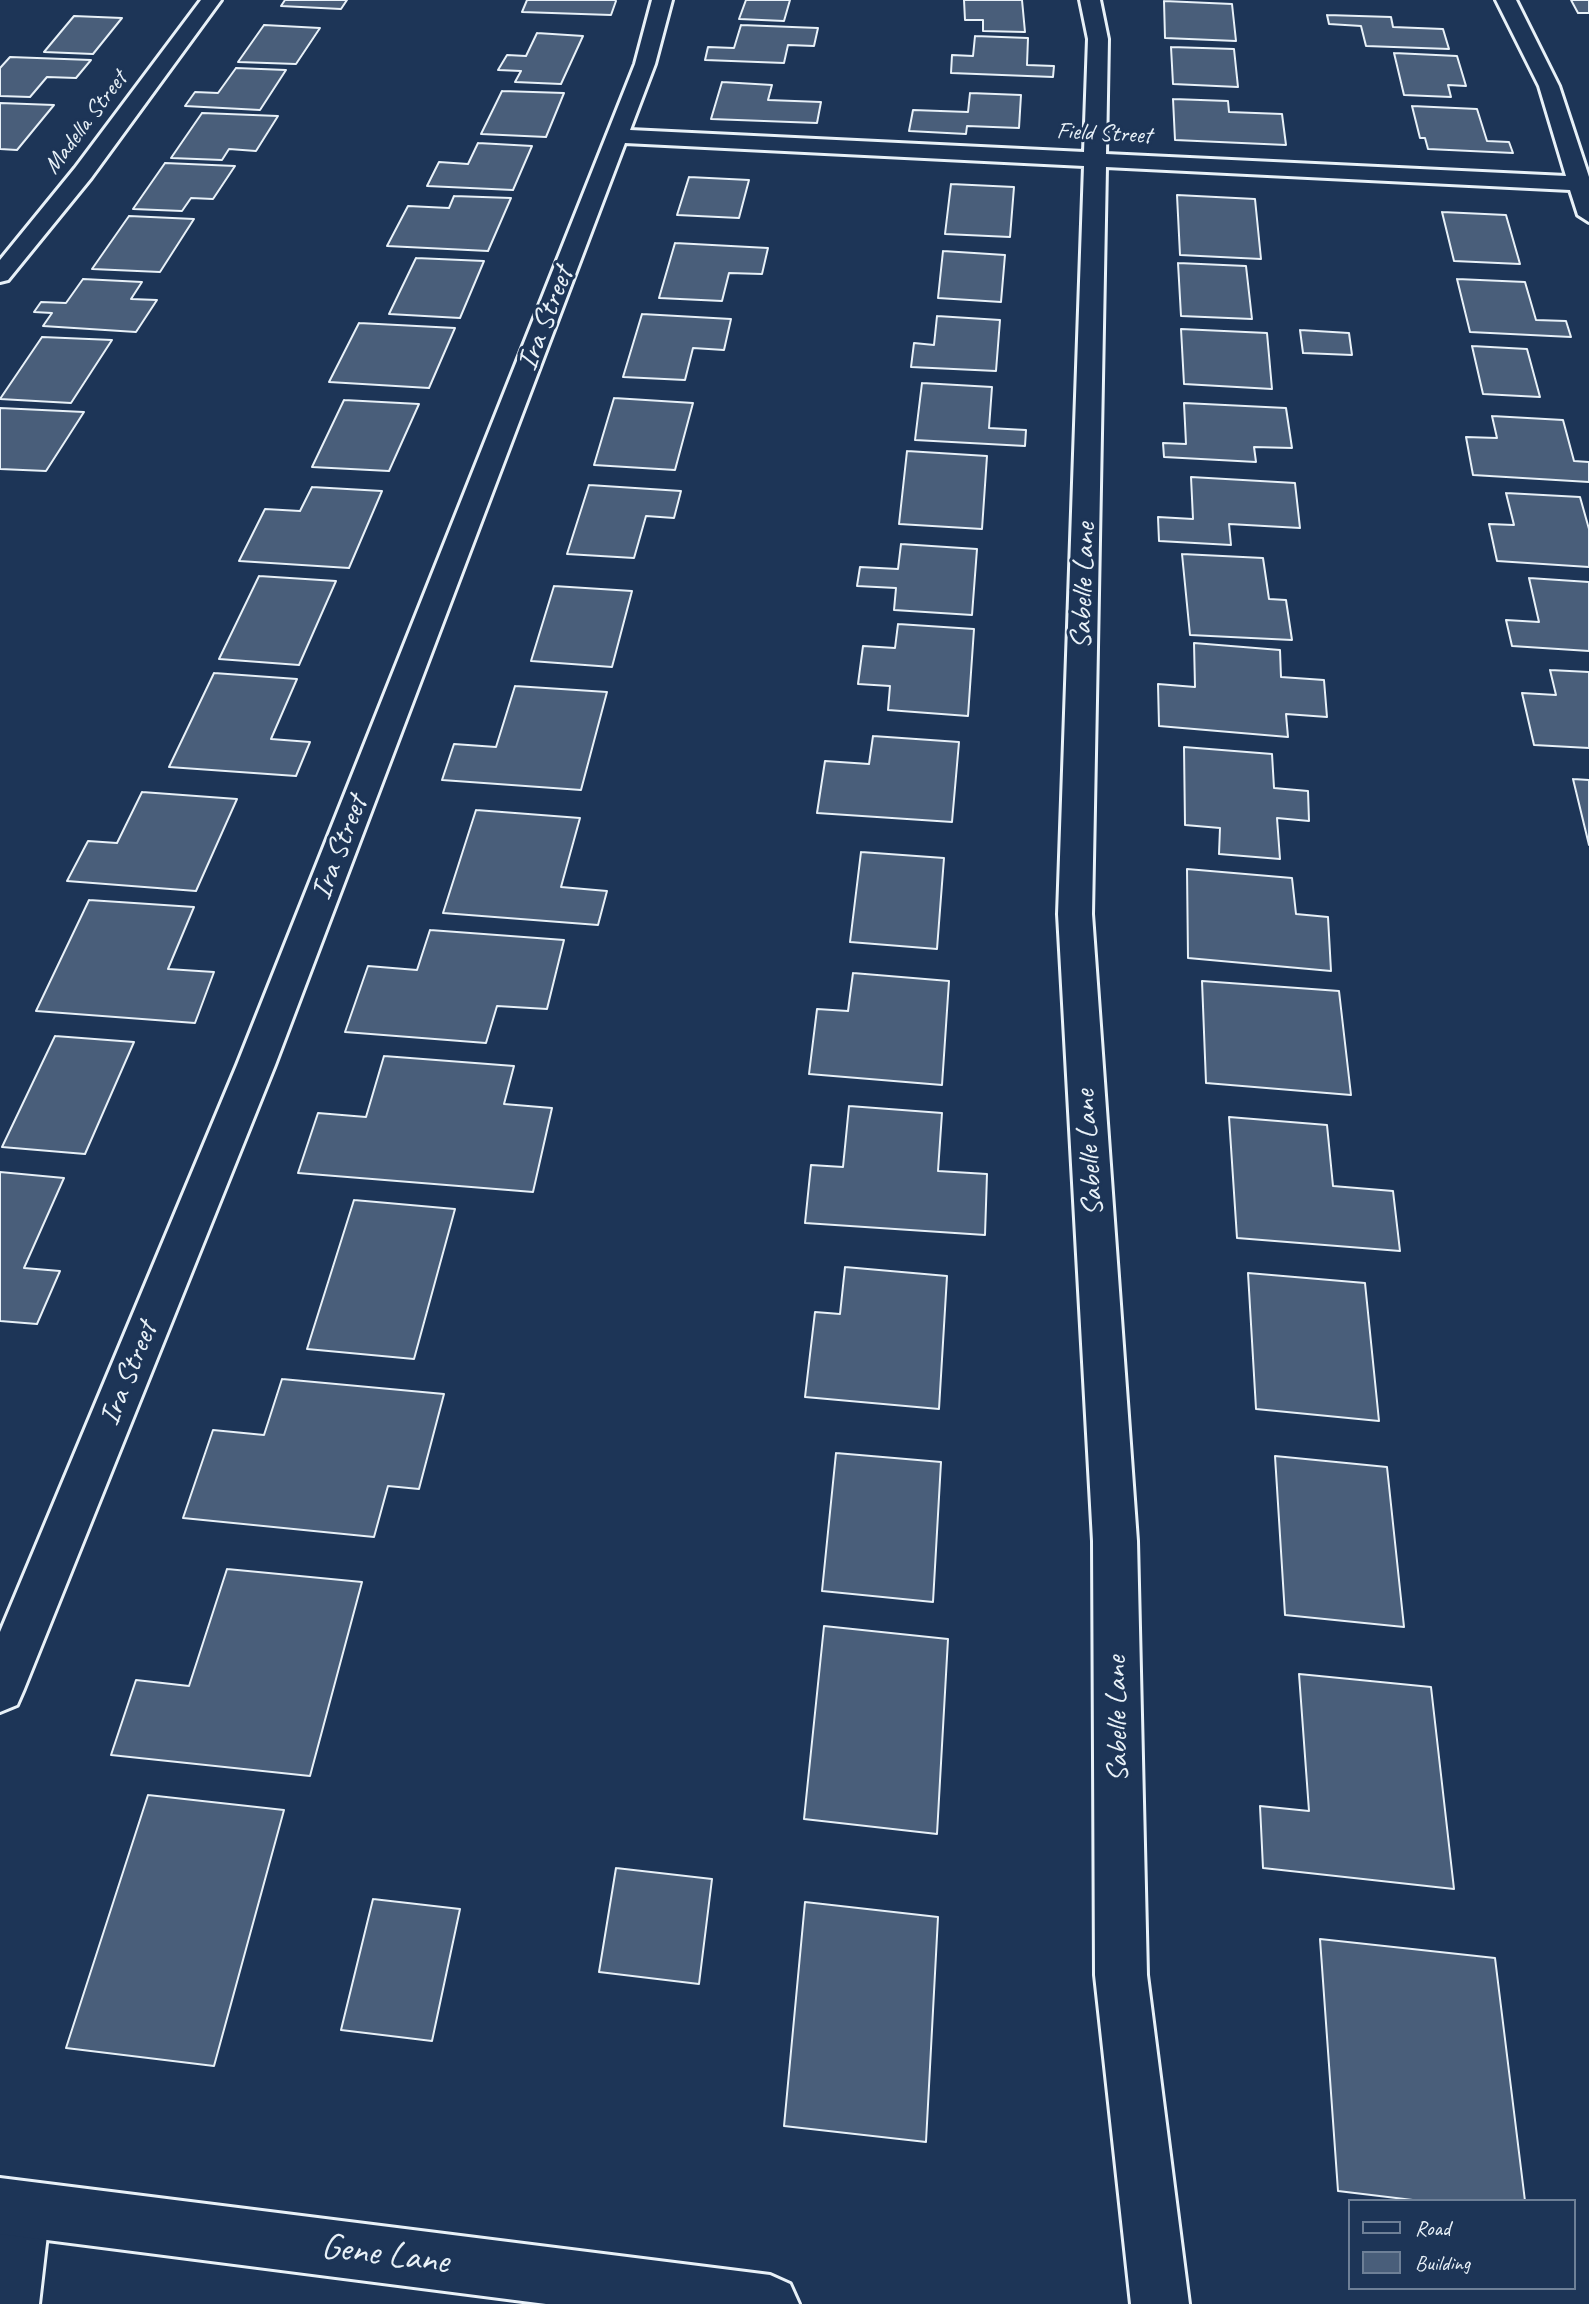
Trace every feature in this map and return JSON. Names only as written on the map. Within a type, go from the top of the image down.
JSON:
[{"type":"street","name":"Madella Street","points":[[0,275],[83,173],[211,0]]},
{"type":"street","name":"Ira Street","points":[[0,1689],[261,1053],[645,64],[662,0]]},
{"type":"street","name":"Sabelle Lane","points":[[1090,0],[1098,40],[1075,914],[1115,1541],[1121,1975],[1160,2304]]},
{"type":"street","points":[[1506,0],[1549,86],[1584,184],[1589,215]]},
{"type":"street","name":"Field Street","points":[[617,136],[1584,184]]},
{"type":"street","points":[[10,2304],[11,2208]]},
{"type":"street","name":"Gene Lane","points":[[11,2208],[770,2304]]},
{"type":"building","points":[[285,0],[347,0],[341,9],[281,6]]},
{"type":"building","points":[[527,0],[616,1],[611,15],[522,12]]},
{"type":"building","points":[[746,0],[790,0],[784,21],[739,19]]},
{"type":"building","points":[[964,0],[1022,0],[1025,32],[983,31],[983,20],[965,20]]},
{"type":"building","points":[[1571,0],[1589,0],[1589,13],[1578,13]]},
{"type":"building","points":[[1164,1],[1232,4],[1236,41],[1165,38]]},
{"type":"building","points":[[1327,15],[1391,17],[1393,27],[1443,29],[1449,49],[1366,46],[1361,26],[1329,24]]},
{"type":"building","points":[[74,16],[122,18],[93,54],[44,52]]},
{"type":"building","points":[[264,25],[320,28],[296,64],[238,62]]},
{"type":"building","points":[[741,25],[818,28],[814,46],[788,45],[784,63],[705,60],[708,47],[734,48]]},
{"type":"building","points":[[537,33],[583,36],[561,84],[515,82],[521,71],[498,70],[507,55],[526,56]]},
{"type":"building","points":[[975,36],[1028,38],[1027,65],[1054,66],[1053,77],[951,73],[952,55],[973,56]]},
{"type":"building","points":[[1171,47],[1234,49],[1238,87],[1173,84]]},
{"type":"building","points":[[1394,53],[1457,56],[1466,86],[1448,85],[1451,97],[1404,95]]},
{"type":"building","points":[[10,57],[91,60],[76,78],[47,77],[30,97],[0,96],[0,68]]},
{"type":"building","points":[[236,68],[286,70],[260,110],[185,106],[195,92],[218,93]]},
{"type":"building","points":[[722,82],[772,85],[768,100],[821,102],[817,123],[711,119]]},
{"type":"building","points":[[502,91],[564,93],[546,137],[481,134]]},
{"type":"building","points":[[970,93],[1021,95],[1019,128],[967,126],[966,134],[909,131],[913,110],[968,112]]},
{"type":"building","points":[[1173,99],[1228,101],[1229,112],[1282,114],[1286,145],[1175,140]]},
{"type":"building","points":[[0,103],[54,105],[17,150],[0,149]]},
{"type":"building","points":[[1412,106],[1477,109],[1487,141],[1509,142],[1513,153],[1428,149],[1425,138],[1420,138]]},
{"type":"building","points":[[202,113],[278,116],[256,151],[229,149],[222,160],[171,158]]},
{"type":"building","points":[[478,143],[532,146],[513,190],[427,186],[439,162],[468,164]]},
{"type":"building","points":[[165,163],[235,166],[213,199],[191,198],[182,211],[133,209]]},
{"type":"building","points":[[689,177],[749,180],[739,218],[677,215]]},
{"type":"building","points":[[951,184],[1014,187],[1010,237],[945,234]]},
{"type":"building","points":[[1177,195],[1255,199],[1261,259],[1180,255]]},
{"type":"building","points":[[454,196],[511,198],[488,251],[387,246],[408,206],[449,208]]},
{"type":"building","points":[[1442,212],[1506,215],[1520,264],[1454,261]]},
{"type":"building","points":[[129,216],[194,219],[160,272],[92,269]]},
{"type":"building","points":[[675,243],[768,248],[762,274],[729,273],[722,301],[659,298]]},
{"type":"building","points":[[943,251],[1005,255],[1001,302],[938,298]]},
{"type":"building","points":[[416,258],[484,261],[460,318],[389,314]]},
{"type":"building","points":[[1178,263],[1246,266],[1252,319],[1181,316]]},
{"type":"building","points":[[83,279],[142,282],[131,299],[157,300],[136,332],[43,326],[52,313],[34,312],[41,302],[66,303]]},
{"type":"building","points":[[1457,279],[1525,282],[1536,320],[1566,321],[1571,337],[1470,332]]},
{"type":"building","points":[[642,314],[731,319],[724,350],[693,348],[685,380],[623,377]]},
{"type":"building","points":[[937,316],[1000,320],[996,371],[911,367],[914,343],[934,345]]},
{"type":"building","points":[[359,323],[455,328],[429,388],[329,382]]},
{"type":"building","points":[[1181,329],[1267,333],[1272,389],[1184,384]]},
{"type":"building","points":[[1300,330],[1349,333],[1352,355],[1303,353]]},
{"type":"building","points":[[42,337],[112,340],[71,403],[0,399]]},
{"type":"building","points":[[1472,346],[1527,349],[1540,397],[1483,394]]},
{"type":"building","points":[[922,383],[992,387],[989,428],[1026,430],[1025,446],[915,440]]},
{"type":"building","points":[[614,398],[693,403],[675,470],[594,465]]},
{"type":"building","points":[[344,400],[419,404],[389,471],[312,467]]},
{"type":"building","points":[[1184,403],[1286,408],[1292,448],[1254,447],[1256,462],[1164,457],[1163,443],[1186,444]]},
{"type":"building","points":[[0,408],[84,412],[46,471],[0,469]]},
{"type":"building","points":[[1492,416],[1563,420],[1574,461],[1589,462],[1589,482],[1473,475],[1466,437],[1497,438]]},
{"type":"building","points":[[907,451],[987,456],[982,529],[899,524]]},
{"type":"building","points":[[1191,477],[1295,483],[1300,528],[1229,524],[1231,545],[1159,541],[1158,517],[1193,519]]},
{"type":"building","points":[[589,485],[681,491],[674,518],[646,516],[634,558],[567,554]]},
{"type":"building","points":[[312,487],[382,491],[349,568],[239,561],[265,509],[300,511]]},
{"type":"building","points":[[1506,493],[1580,497],[1589,529],[1589,567],[1497,561],[1489,524],[1514,525]]},
{"type":"building","points":[[901,544],[977,549],[972,615],[894,610],[896,588],[857,586],[860,567],[898,569]]},
{"type":"building","points":[[1182,554],[1263,558],[1269,599],[1286,600],[1292,640],[1190,635]]},
{"type":"building","points":[[259,576],[336,581],[299,665],[219,659]]},
{"type":"building","points":[[1529,578],[1589,582],[1589,651],[1512,646],[1506,620],[1539,622]]},
{"type":"building","points":[[554,586],[632,591],[612,667],[531,661]]},
{"type":"building","points":[[898,624],[974,629],[968,716],[888,710],[890,686],[858,684],[863,646],[895,648]]},
{"type":"building","points":[[1194,643],[1280,650],[1281,677],[1324,680],[1327,717],[1286,714],[1288,737],[1159,726],[1158,684],[1195,687]]},
{"type":"building","points":[[1550,670],[1589,672],[1589,748],[1534,745],[1522,693],[1556,695]]},
{"type":"building","points":[[214,673],[297,679],[271,739],[310,742],[296,776],[169,767]]},
{"type":"building","points":[[515,686],[607,692],[581,790],[442,780],[454,744],[496,747]]},
{"type":"building","points":[[873,736],[959,742],[952,822],[817,813],[825,761],[869,764]]},
{"type":"building","points":[[1184,747],[1272,754],[1274,788],[1308,791],[1309,821],[1277,818],[1280,859],[1219,854],[1220,828],[1185,825]]},
{"type":"building","points":[[1573,779],[1589,780],[1589,845]]},
{"type":"building","points":[[142,792],[237,799],[196,891],[67,881],[88,841],[117,843]]},
{"type":"building","points":[[476,810],[580,818],[561,887],[607,891],[598,925],[443,913]]},
{"type":"building","points":[[861,852],[944,858],[937,949],[850,942]]},
{"type":"building","points":[[1187,869],[1292,878],[1296,914],[1328,917],[1331,971],[1188,958]]},
{"type":"building","points":[[89,900],[194,907],[168,969],[214,972],[195,1023],[36,1011]]},
{"type":"building","points":[[430,930],[564,940],[547,1009],[497,1006],[486,1043],[345,1032],[368,966],[417,970]]},
{"type":"building","points":[[853,973],[949,981],[942,1085],[809,1074],[817,1009],[848,1011]]},
{"type":"building","points":[[1202,981],[1339,991],[1351,1095],[1206,1083]]},
{"type":"building","points":[[55,1036],[134,1042],[85,1154],[2,1147]]},
{"type":"building","points":[[384,1056],[514,1066],[504,1104],[552,1108],[533,1192],[298,1173],[318,1113],[366,1117]]},
{"type":"building","points":[[849,1106],[942,1113],[938,1171],[987,1174],[985,1235],[805,1223],[811,1165],[843,1167]]},
{"type":"building","points":[[1229,1117],[1327,1125],[1333,1186],[1393,1191],[1400,1251],[1237,1238]]},
{"type":"building","points":[[0,1172],[64,1178],[24,1268],[60,1271],[37,1324],[0,1321]]},
{"type":"building","points":[[354,1200],[455,1209],[414,1359],[307,1349]]},
{"type":"building","points":[[845,1267],[947,1276],[939,1409],[805,1397],[815,1312],[840,1314]]},
{"type":"building","points":[[1248,1273],[1365,1283],[1379,1421],[1256,1409]]},
{"type":"building","points":[[282,1379],[444,1394],[419,1489],[388,1486],[374,1537],[183,1518],[213,1430],[264,1435]]},
{"type":"building","points":[[836,1453],[941,1462],[933,1602],[822,1591]]},
{"type":"building","points":[[1275,1456],[1387,1467],[1404,1627],[1285,1615]]},
{"type":"building","points":[[227,1569],[362,1582],[310,1776],[111,1755],[136,1680],[189,1686]]},
{"type":"building","points":[[824,1626],[948,1639],[937,1834],[804,1819]]},
{"type":"building","points":[[1299,1674],[1431,1687],[1454,1889],[1263,1868],[1260,1806],[1309,1811]]},
{"type":"building","points":[[148,1795],[284,1810],[214,2066],[66,2048]]},
{"type":"building","points":[[616,1868],[712,1879],[699,1984],[599,1972]]},
{"type":"building","points":[[373,1899],[460,1909],[432,2041],[341,2030]]},
{"type":"building","points":[[805,1902],[938,1917],[926,2142],[784,2126]]},
{"type":"building","points":[[1320,1939],[1495,1958],[1525,2199],[1404,2199],[1338,2191]]}]
